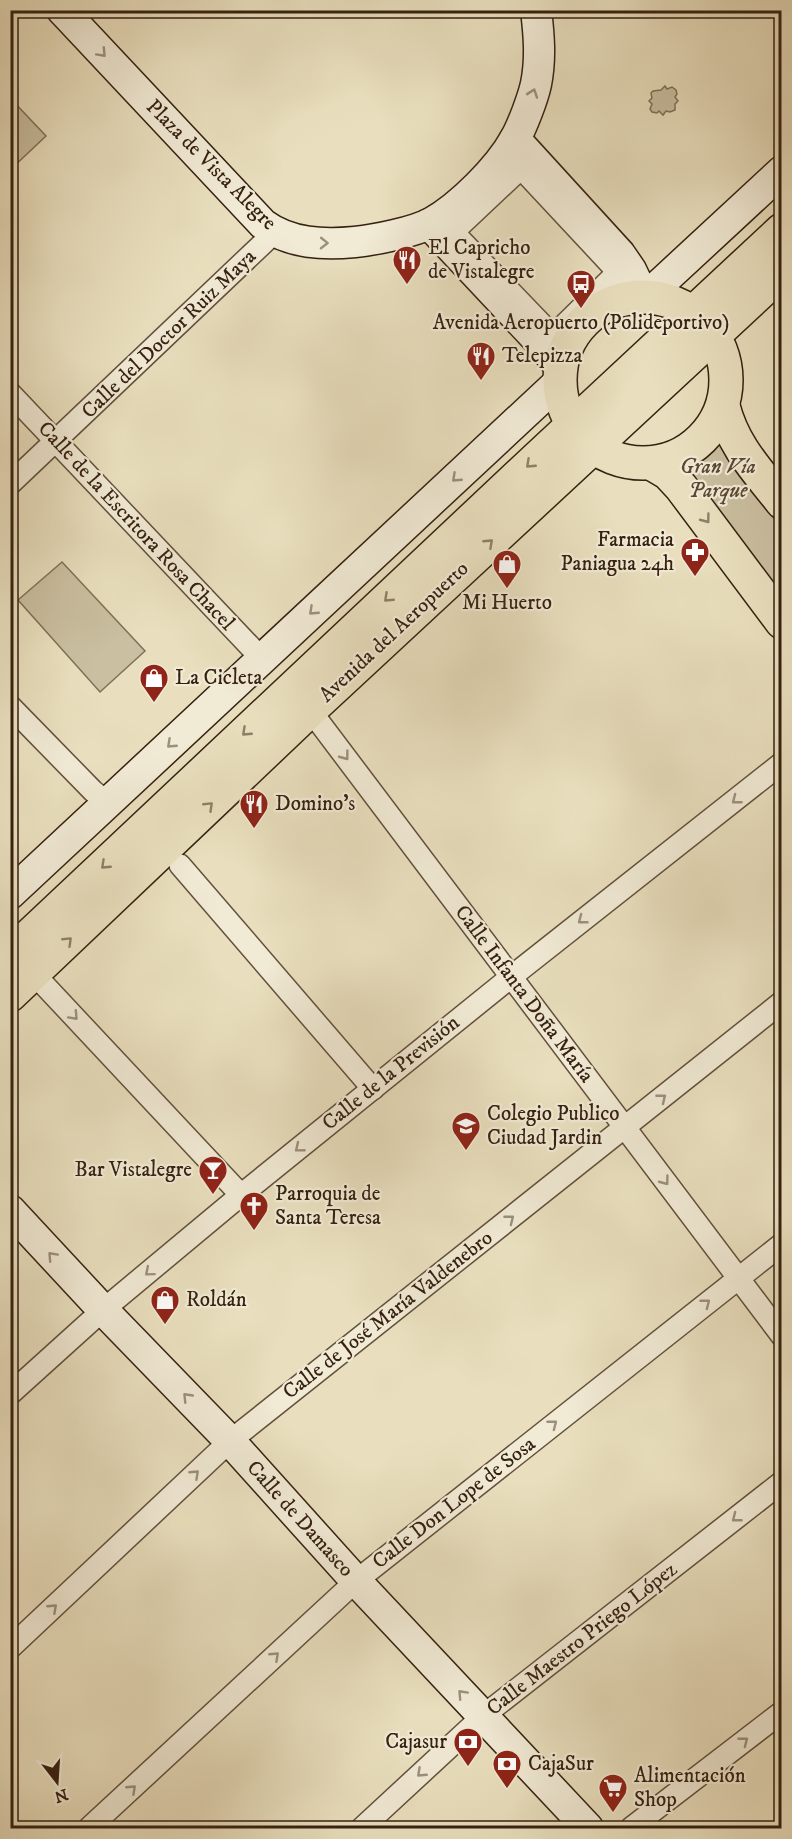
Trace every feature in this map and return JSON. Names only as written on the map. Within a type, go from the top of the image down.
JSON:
[{"type":"main road","name":"Avenida del Aeropuerto","points":[[18,974],[583,435],[703,324],[782,230]]},
{"type":"main road","name":"Avenida del Aeropuerto","points":[[703,324],[782,272]]},
{"type":"main road","points":[[646,297],[663,299],[676,303],[703,324],[722,351],[726,392],[723,406],[710,429],[691,448],[678,456],[651,463],[624,461],[611,456],[583,435],[565,408],[560,374],[564,354],[577,330],[597,311],[622,300],[646,297]]},
{"type":"main road","points":[[723,406],[728,425],[737,444],[782,502]]},
{"type":"main road","name":"Avenida del Aeropuerto","points":[[18,974],[310,710],[583,435]]},
{"type":"main road","points":[[651,463],[668,473],[681,487],[782,622]]},
{"type":"street","name":"Plaza de Vista Alegre","points":[[62,10],[254,215],[274,233],[312,243],[365,241],[429,224],[450,210],[484,179],[515,139],[536,85],[540,55],[536,10]]},
{"type":"street","points":[[515,139],[620,254],[646,297],[782,171]]},
{"type":"street","points":[[521,168],[618,272],[553,336],[453,232],[521,168]]},
{"type":"street","points":[[10,894],[262,659],[560,374],[535,336],[429,224]]},
{"type":"street","name":"Calle del Doctor Ruiz Maya","points":[[10,484],[274,233]]},
{"type":"street","name":"Calle de la Escritora Rosa Chacel","points":[[10,393],[262,659]]},
{"type":"street","points":[[11,707],[108,803]]},
{"type":"street","name":"Calle Infanta Doña María","points":[[310,710],[782,1336]]},
{"type":"street","name":"Calle de la Previsión","points":[[10,1394],[103,1310],[241,1195],[511,977],[782,763]]},
{"type":"street","points":[[180,865],[373,1089]]},
{"type":"street","points":[[18,974],[241,1195]]},
{"type":"street","name":"Calle de José María Valdenebro","points":[[10,1648],[230,1441],[782,1002]]},
{"type":"street","name":"Calle de Damasco","points":[[10,1210],[230,1441],[356,1581],[588,1828]]},
{"type":"street","name":"Calle Don Lope de Sosa","points":[[89,1828],[356,1581],[782,1244]]},
{"type":"street","name":"Calle Maestro Priego López","points":[[362,1828],[483,1716],[782,1482]]},
{"type":"street","points":[[631,1828],[782,1712]]},
{"type":"green space","points":[[665,86],[667,89],[672,87],[676,90],[675,97],[678,101],[675,104],[675,110],[666,111],[663,115],[659,111],[652,112],[650,109],[652,104],[649,101],[652,98],[651,93]]},
{"type":"green space","points":[[11,99],[46,136],[11,169]]},
{"type":"green space","name":"Gran Vía Parque","points":[[719,444],[781,528],[781,597],[684,470]]},
{"type":"green space","points":[[62,562],[145,651],[100,692],[18,600]]},
{"type":"place","name":"El Capricho de Vistalegre","points":[[407,286]]},
{"type":"place","name":"Avenida Aeropuerto (Polideportivo)","points":[[581,310]]},
{"type":"place","name":"Telepizza","points":[[481,382]]},
{"type":"place","name":"Farmacia Paniagua 24h","points":[[695,578]]},
{"type":"place","name":"Mi Huerto","points":[[507,590]]},
{"type":"place","name":"La Cicleta","points":[[154,704]]},
{"type":"place","name":"Domino's","points":[[254,830]]},
{"type":"place","name":"Colegio Publico Ciudad Jardin","points":[[466,1152]]},
{"type":"place","name":"Bar Vistalegre","points":[[213,1196]]},
{"type":"place","name":"Parroquia de Santa Teresa","points":[[254,1232]]},
{"type":"place","name":"Roldán","points":[[165,1326]]},
{"type":"place","name":"Cajasur","points":[[468,1768]]},
{"type":"place","name":"CajaSur","points":[[507,1790]]},
{"type":"place","name":"Alimentación Shop","points":[[613,1814]]}]
